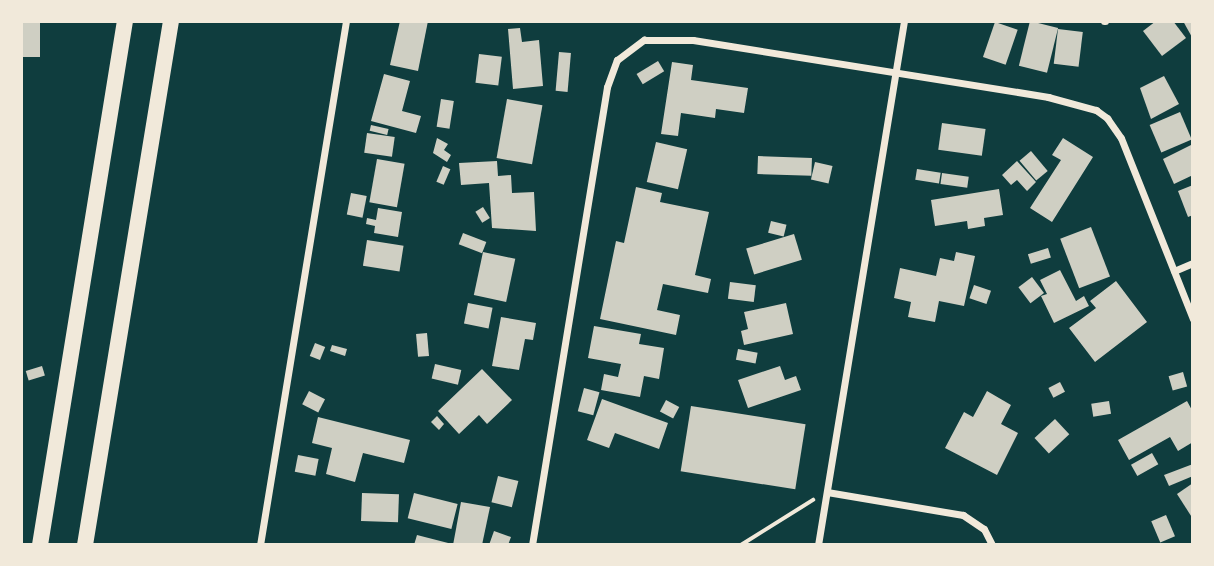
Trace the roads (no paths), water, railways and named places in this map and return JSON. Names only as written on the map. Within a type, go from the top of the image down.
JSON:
[{"type":"highway","points":[[40,545],[125,21]]},
{"type":"highway","points":[[85,545],[171,21]]},
{"type":"street","points":[[260,545],[346,21]]},
{"type":"street","points":[[818,545],[904,21]]},
{"type":"street","points":[[532,545],[610,74],[622,54],[644,40],[693,40],[896,72],[1048,97],[1102,113],[1121,138],[1193,319]]},
{"type":"street","points":[[1174,271],[1193,263]]},
{"type":"street","points":[[827,492],[963,514],[984,529],[992,545]]}]
